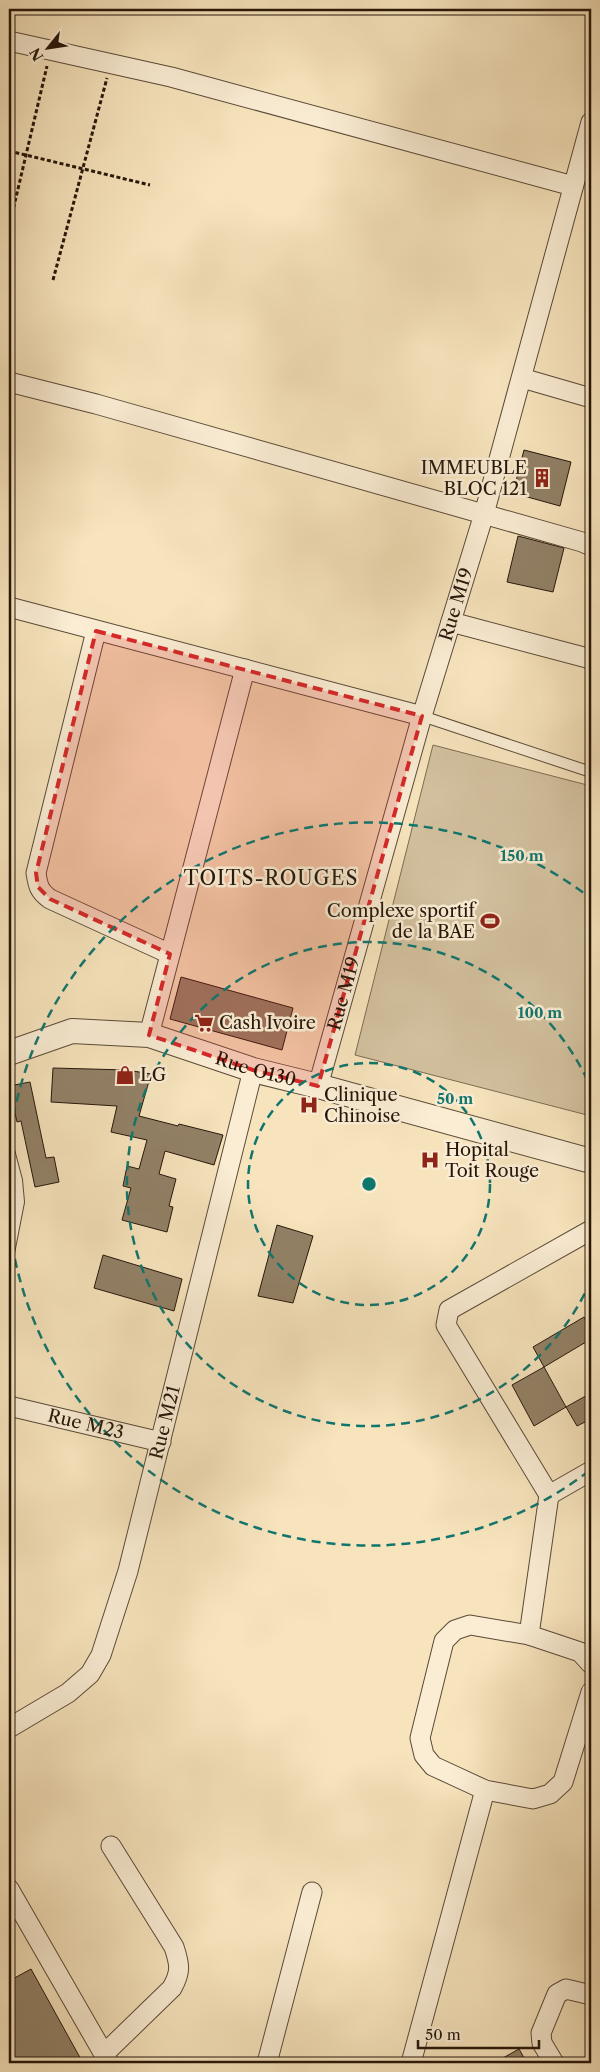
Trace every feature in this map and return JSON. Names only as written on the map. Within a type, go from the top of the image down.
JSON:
[{"type":"street","points":[[9,41],[111,63],[236,94],[573,186]]},
{"type":"street","name":"Rue M19","points":[[318,1086],[422,716],[484,514],[573,186],[587,156],[591,122]]},
{"type":"street","points":[[522,378],[591,398]]},
{"type":"street","points":[[9,382],[106,407],[591,546]]},
{"type":"street","points":[[9,607],[422,716]]},
{"type":"street","points":[[451,622],[591,659]]},
{"type":"street","points":[[96,631],[36,873],[38,887],[50,899],[170,954]]},
{"type":"street","points":[[149,1034],[245,670]]},
{"type":"street","name":"Rue O130","points":[[9,1053],[72,1031],[149,1034],[252,1070],[318,1086],[591,1161]]},
{"type":"street","name":"Rue M21","points":[[9,1728],[68,1693],[90,1674],[102,1655],[128,1571],[252,1070]]},
{"type":"street","points":[[529,1634],[549,1495],[446,1325],[449,1310],[591,1230]]},
{"type":"street","name":"Rue M23","points":[[9,1406],[161,1442]]},
{"type":"street","points":[[549,1495],[591,1471]]},
{"type":"street","points":[[591,1664],[580,1652],[529,1634],[470,1625],[455,1630],[444,1641],[420,1738],[424,1755],[433,1766],[485,1790],[534,1799],[550,1794],[563,1782],[591,1692]]},
{"type":"street","points":[[411,2063],[485,1790]]},
{"type":"street","points":[[9,1889],[107,2059],[172,1988],[179,1976],[178,1960],[174,1947],[111,1846]]},
{"type":"street","points":[[267,2063],[312,1892]]},
{"type":"street","points":[[554,2063],[542,2043],[541,2033],[556,1994],[566,1989],[591,1995]]},
{"type":"lane","points":[[422,716],[591,772]]},
{"type":"lane","points":[[9,1150],[17,1180],[19,1202],[9,1253]]},
{"type":"path","points":[[9,227],[51,50]]},
{"type":"path","points":[[53,280],[111,63]]},
{"type":"path","points":[[9,151],[150,185]]},
{"type":"highlighted area","points":[[96,631],[422,716],[318,1086],[253,1070],[149,1035],[170,954],[50,899],[38,887],[36,873]]},
{"type":"shaded area","name":"Complexe sportif de la BAE","points":[[433,745],[591,786],[591,1116],[355,1055]]},
{"type":"building","name":"IMMEUBLE BLOC 121","points":[[524,450],[571,462],[560,506],[513,493]]},
{"type":"building","points":[[518,536],[564,548],[553,592],[507,582]]},
{"type":"building","points":[[181,977],[293,1008],[282,1050],[170,1019]]},
{"type":"building","points":[[53,1068],[127,1070],[151,1074],[139,1116],[223,1135],[214,1165],[165,1151],[159,1174],[176,1179],[169,1206],[173,1207],[167,1232],[122,1220],[131,1188],[123,1186],[127,1166],[139,1169],[147,1140],[111,1132],[117,1106],[51,1102]]},
{"type":"building","points":[[30,1082],[46,1158],[54,1157],[59,1182],[35,1187],[21,1121],[17,1122],[9,1086]]},
{"type":"building","points":[[277,1225],[313,1236],[293,1303],[258,1296]]},
{"type":"building","points":[[103,1255],[182,1279],[174,1311],[94,1288]]},
{"type":"building","points":[[584,1317],[591,1331],[591,1339],[544,1367],[533,1347]]},
{"type":"building","points":[[544,1367],[566,1407],[534,1426],[512,1385]]},
{"type":"building","points":[[591,1393],[591,1419],[577,1426],[566,1407]]},
{"type":"building","points":[[31,1969],[83,2063],[9,2063],[9,1981]]},
{"type":"building","points":[[519,2049],[527,2063],[494,2063]]},
{"type":"place","name":"IMMEUBLE BLOC 121","points":[[542,478]]},
{"type":"place","name":"Complexe sportif de la BAE","points":[[490,921]]},
{"type":"place","name":"Cash Ivoire","points":[[204,1023]]},
{"type":"place","name":"LG","points":[[125,1075]]},
{"type":"place","name":"Clinique Chinoise","points":[[309,1105]]},
{"type":"place","name":"Hopital Toit Rouge","points":[[430,1160]]},
{"type":"district","name":"TOITS-ROUGES","points":[[271,878]]}]
